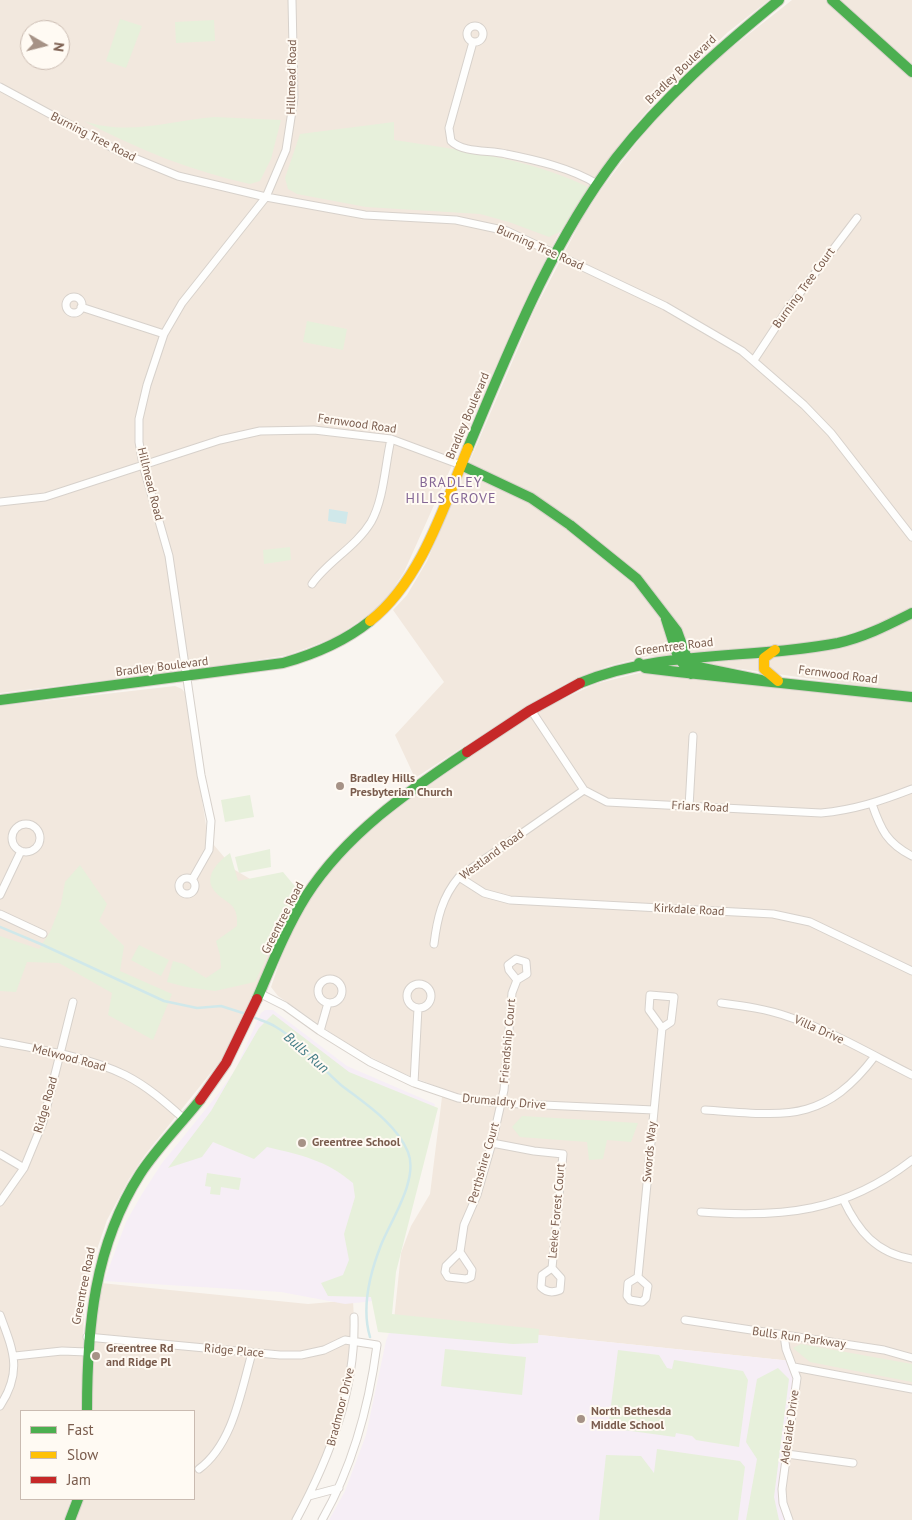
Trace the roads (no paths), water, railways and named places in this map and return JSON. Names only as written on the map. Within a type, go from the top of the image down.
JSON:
[{"type":"main road","name":"Bradley Boulevard","points":[[0,700],[269,666],[308,657],[338,644],[370,623],[388,606],[410,577],[524,317],[555,254],[597,184],[636,133],[684,82],[716,51],[779,0]]},
{"type":"main road","points":[[832,0],[912,72]]},
{"type":"main road","name":"Fernwood Road","points":[[460,465],[500,481],[531,498],[570,525],[637,579],[677,630],[682,657],[691,674],[912,697]]},
{"type":"main road","name":"Greentree Road","points":[[87,1410],[88,1337],[99,1265],[117,1214],[138,1177],[220,1073],[247,1023],[305,898],[345,844],[401,797],[531,710],[594,677],[639,663],[682,657],[776,650],[855,639],[885,628],[912,613]]},
{"type":"main road","points":[[776,650],[764,658],[763,662],[764,668],[779,682]]},
{"type":"main road","name":"Fernwood Road","points":[[682,657],[698,667],[760,680]]},
{"type":"main road","points":[[639,663],[645,668],[691,674]]},
{"type":"main road","points":[[70,1520],[78,1500]]},
{"type":"street","name":"Hillmead Road","points":[[192,880],[209,850],[211,821],[201,775],[169,556],[143,466],[139,442],[139,419],[147,385],[164,334],[182,303],[266,197],[286,150],[294,98],[292,0]]},
{"type":"street","points":[[472,42],[449,128],[451,140],[461,147],[506,154],[546,164],[587,178],[597,184]]},
{"type":"street","name":"Burning Tree Road","points":[[0,87],[128,156],[178,176],[266,197],[365,214],[475,222],[507,231],[685,316],[754,360],[828,430],[912,536]]},
{"type":"street","name":"Burning Tree Court","points":[[754,360],[787,310],[857,218]]},
{"type":"street","points":[[81,307],[164,334]]},
{"type":"street","name":"Fernwood Road","points":[[0,502],[45,497],[220,440],[260,431],[314,430],[391,439],[460,465]]},
{"type":"street","points":[[312,584],[318,575],[340,557],[370,523],[376,510],[391,439]]},
{"type":"street","name":"Friars Road","points":[[531,710],[584,790],[607,802],[821,813],[847,811],[912,789]]},
{"type":"street","points":[[689,807],[693,736]]},
{"type":"street","name":"Westland Road","points":[[434,944],[436,924],[442,904],[450,887],[459,877],[584,790]]},
{"type":"street","points":[[872,804],[881,830],[897,848],[912,856]]},
{"type":"street","points":[[20,825],[32,825],[38,830],[40,842],[32,850],[21,851],[15,846],[13,834],[20,825]]},
{"type":"street","points":[[0,895],[21,851]]},
{"type":"street","name":"Kirkdale Road","points":[[459,877],[484,893],[510,900],[773,914],[810,922],[912,971]]},
{"type":"street","points":[[0,914],[43,934]]},
{"type":"street","name":"Friendship Court","points":[[499,1103],[504,1090],[512,993],[517,980]]},
{"type":"street","name":"Drumaldry Drive","points":[[261,994],[285,1006],[320,1031],[370,1062],[414,1083],[458,1098],[499,1103],[654,1110]]},
{"type":"street","name":"Swords Way","points":[[638,1277],[662,1028],[649,1010],[650,996],[674,997],[671,1022],[662,1028]]},
{"type":"street","name":"Ridge Road","points":[[0,1202],[24,1168],[43,1122],[73,1002]]},
{"type":"street","points":[[320,1031],[328,1003]]},
{"type":"street","name":"Villa Drive","points":[[721,1003],[789,1016],[825,1031],[912,1075]]},
{"type":"street","points":[[414,1083],[418,1008]]},
{"type":"street","name":"Melwood Road","points":[[0,1042],[60,1054],[94,1063],[126,1075],[155,1094],[184,1118]]},
{"type":"street","points":[[705,1110],[775,1115],[808,1110],[828,1101],[847,1089],[861,1075],[875,1056]]},
{"type":"street","name":"Perthshire Court","points":[[460,1252],[464,1225],[477,1195],[492,1142],[499,1103]]},
{"type":"street","name":"Leeke Forest Court","points":[[492,1142],[534,1152],[563,1154],[552,1268]]},
{"type":"street","points":[[0,1154],[24,1168]]},
{"type":"street","points":[[701,1212],[747,1216],[813,1209],[843,1199],[878,1183],[912,1160]]},
{"type":"street","points":[[843,1199],[852,1218],[872,1242],[885,1251],[912,1259]]},
{"type":"street","points":[[0,1314],[15,1356],[8,1395],[0,1406]]},
{"type":"street","name":"Bradmoor Drive","points":[[296,1520],[331,1447],[338,1424],[355,1341],[354,1317]]},
{"type":"street","name":"Bulls Run Parkway","points":[[685,1320],[767,1334],[784,1334],[884,1350],[912,1358]]},
{"type":"street","name":"Adelaide Drive","points":[[784,1334],[786,1349],[797,1378],[782,1489],[783,1503],[789,1520]]},
{"type":"street","name":"Ridge Place","points":[[88,1337],[252,1353],[301,1355],[324,1350],[345,1340],[377,1345]]},
{"type":"street","name":"Bradmoor Drive","points":[[322,1520],[339,1488],[363,1418],[377,1345]]},
{"type":"street","points":[[15,1356],[62,1351],[87,1352]]},
{"type":"street","points":[[199,1469],[216,1453],[226,1432],[239,1400],[252,1353]]},
{"type":"street","points":[[794,1367],[912,1389]]},
{"type":"street","points":[[787,1454],[853,1463]]},
{"type":"street","points":[[309,1496],[339,1488]]},
{"type":"water","points":[[329,509],[348,512],[346,524],[328,521]]},
{"type":"waterway","name":"Bulls Run","points":[[0,927],[164,1001],[197,1008],[221,1006],[246,1014]]},
{"type":"waterway","name":"Bulls Run","points":[[251,1016],[273,1025],[294,1040],[341,1085],[388,1123],[403,1142],[408,1152],[410,1174],[407,1187],[381,1245],[370,1279],[366,1314],[370,1337]]},
{"type":"place","name":"Bradley Hills Presbyterian Church","points":[[340,786]]},
{"type":"place","name":"Greentree School","points":[[302,1143]]},
{"type":"place","name":"Greentree Rd and Ridge Pl","points":[[96,1356]]},
{"type":"place","name":"North Bethesda Middle School","points":[[581,1419]]},
{"type":"district","name":"BRADLEY HILLS GROVE","points":[[451,492]]}]
